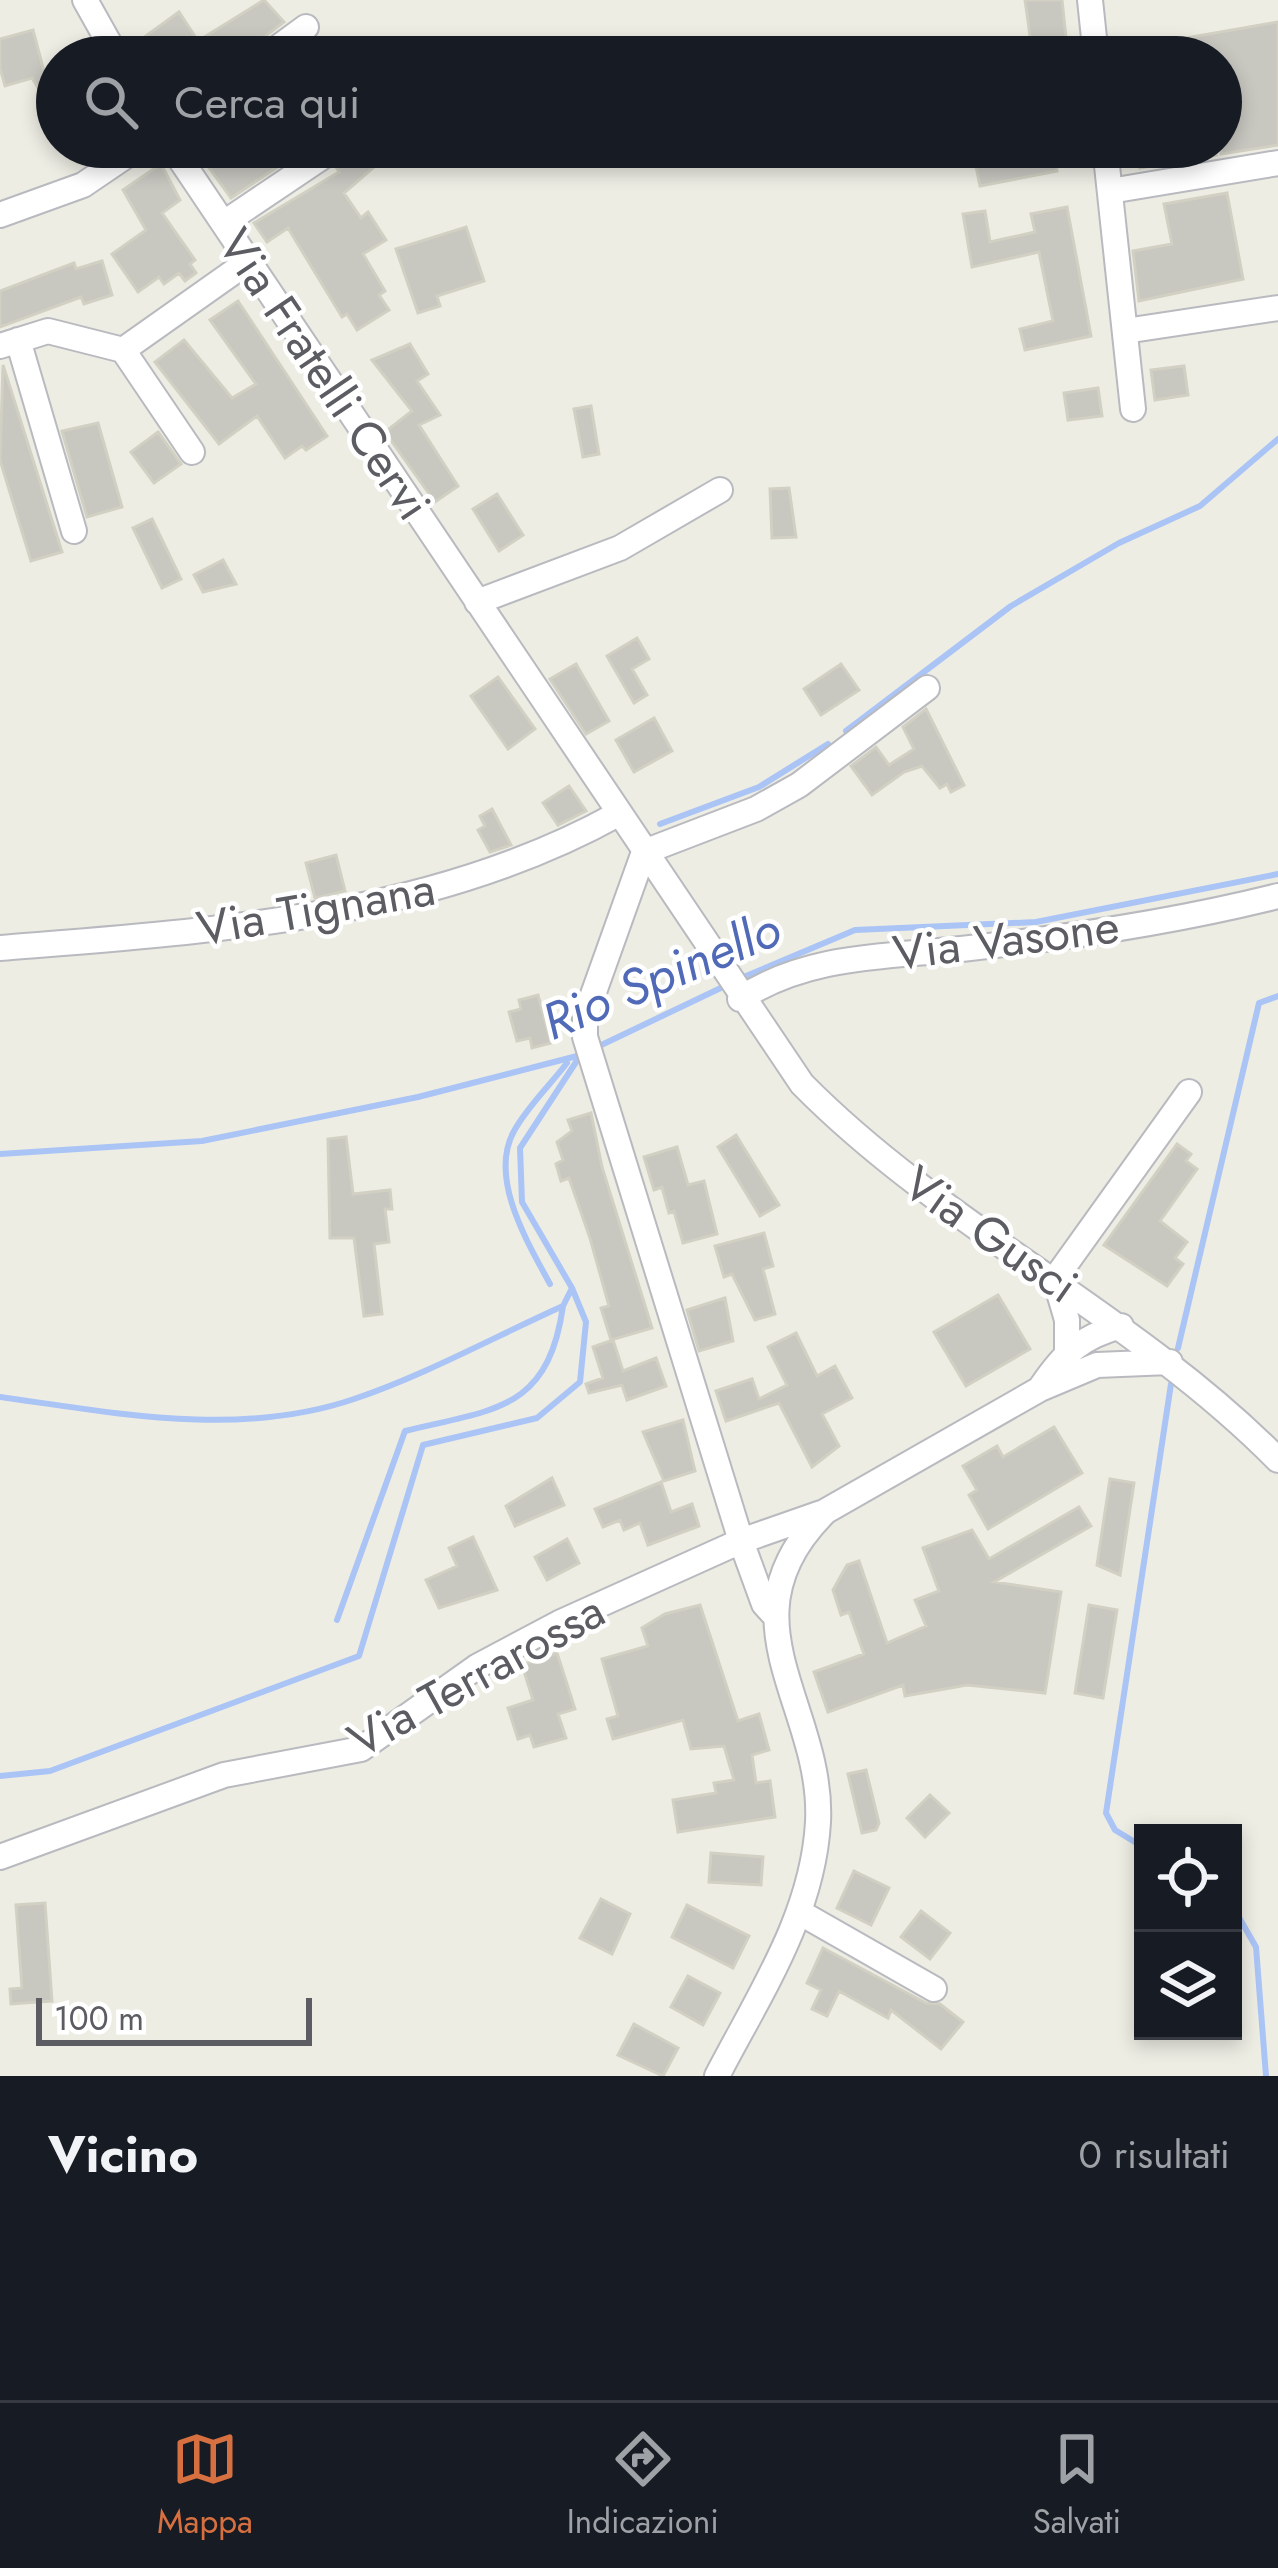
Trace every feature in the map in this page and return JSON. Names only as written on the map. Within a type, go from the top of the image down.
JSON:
[{"type":"street","points":[[85,0],[105,36]]},
{"type":"street","points":[[1090,0],[1094,36]]},
{"type":"street","points":[[294,36],[306,27]]},
{"type":"street","points":[[1110,190],[1278,163]]},
{"type":"street","points":[[0,215],[83,185],[108,168]]},
{"type":"street","name":"Via Fratelli Cervi","points":[[186,168],[735,991]]},
{"type":"street","points":[[224,223],[306,168]]},
{"type":"street","points":[[1107,168],[1133,409]]},
{"type":"street","points":[[123,350],[250,261]]},
{"type":"street","points":[[1125,332],[1278,308]]},
{"type":"street","points":[[74,531],[9,343],[48,331],[123,350],[192,452]]},
{"type":"street","points":[[477,602],[620,548],[720,490]]},
{"type":"street","points":[[775,1616],[764,1604],[741,1541],[588,1048],[589,1002],[644,852],[756,809],[800,785],[928,688]]},
{"type":"street","name":"Via Tignana","points":[[0,948],[242,928],[321,914],[521,863],[618,814]]},
{"type":"street","name":"Via Vasone","points":[[735,991],[835,961],[1086,932],[1278,896]]},
{"type":"street","name":"Via Gusci","points":[[735,991],[802,1084],[846,1126],[1218,1399],[1278,1460]]},
{"type":"street","points":[[1067,1350],[1067,1320],[1055,1279],[1189,1092]]},
{"type":"street","points":[[1040,1389],[1067,1350],[1090,1334],[1121,1325]]},
{"type":"street","points":[[1097,1365],[1113,1348],[1121,1325]]},
{"type":"street","points":[[717,2076],[799,1912],[812,1868],[818,1817],[809,1758],[777,1652],[775,1616],[784,1572],[799,1540],[826,1511],[1040,1389],[1097,1365],[1170,1363]]},
{"type":"street","name":"Via Terrarossa","points":[[0,1857],[224,1775],[361,1749],[478,1666],[559,1623],[741,1541],[826,1511]]},
{"type":"street","points":[[799,1912],[934,1989]]},
{"type":"building","points":[[264,0],[284,22],[265,36],[206,36]]},
{"type":"building","points":[[1025,0],[1062,0],[1066,36],[1030,36]]},
{"type":"building","points":[[179,12],[195,36],[146,36]]},
{"type":"building","points":[[1278,22],[1278,145],[1242,151],[1242,36],[1198,36]]},
{"type":"building","points":[[33,30],[36,85],[32,78],[5,86],[0,39]]},
{"type":"building","points":[[155,168],[163,168],[180,200],[162,213],[195,260],[190,264],[196,273],[185,281],[179,273],[164,284],[159,277],[138,292],[112,254],[146,230],[123,190]]},
{"type":"building","points":[[209,168],[276,168],[231,198]]},
{"type":"building","points":[[337,168],[373,168],[344,193],[361,218],[368,212],[386,240],[363,254],[385,291],[379,295],[389,310],[357,330],[347,314],[342,317],[288,228],[267,242],[254,223],[339,172]]},
{"type":"building","points":[[976,168],[1056,168],[1057,171],[980,186]]},
{"type":"building","points":[[1227,193],[1243,279],[1139,301],[1133,251],[1172,244],[1164,204]]},
{"type":"building","points":[[1067,207],[1091,336],[1025,350],[1020,329],[1053,321],[1039,252],[972,267],[963,214],[985,211],[990,242],[1035,232],[1031,214]]},
{"type":"building","points":[[466,227],[484,281],[437,296],[440,306],[418,313],[396,249]]},
{"type":"building","points":[[102,261],[112,295],[84,304],[81,297],[0,327],[0,291],[74,263],[76,269]]},
{"type":"building","points":[[238,301],[327,436],[285,458],[257,416],[219,444],[155,362],[184,340],[232,398],[256,384],[210,320]]},
{"type":"building","points":[[410,344],[428,374],[417,381],[440,415],[419,425],[458,486],[435,502],[385,432],[412,411],[372,360]]},
{"type":"building","points":[[3,365],[62,552],[31,561],[0,460]]},
{"type":"building","points":[[1184,366],[1188,395],[1155,400],[1151,370]]},
{"type":"building","points":[[1098,388],[1102,416],[1068,420],[1064,393]]},
{"type":"building","points":[[591,406],[599,454],[583,457],[574,409]]},
{"type":"building","points":[[98,423],[122,507],[87,517],[62,431]]},
{"type":"building","points":[[158,432],[181,464],[154,483],[131,452]]},
{"type":"building","points":[[789,488],[796,537],[772,538],[770,489]]},
{"type":"building","points":[[497,494],[523,535],[499,551],[473,509]]},
{"type":"building","points":[[152,519],[181,579],[162,588],[133,528]]},
{"type":"building","points":[[223,560],[236,584],[203,592],[194,575]]},
{"type":"building","points":[[637,638],[649,659],[632,669],[647,695],[634,703],[607,656]]},
{"type":"building","points":[[576,664],[609,721],[586,734],[550,679]]},
{"type":"building","points":[[841,664],[859,690],[821,715],[804,689]]},
{"type":"building","points":[[498,677],[535,729],[508,749],[471,696]]},
{"type":"building","points":[[926,709],[964,785],[951,792],[947,784],[940,788],[922,766],[904,772],[872,795],[851,766],[876,747],[889,765],[914,749],[903,727]]},
{"type":"building","points":[[654,718],[672,751],[634,772],[616,740]]},
{"type":"building","points":[[569,786],[586,811],[558,825],[543,803]]},
{"type":"building","points":[[492,809],[511,845],[490,852],[478,830],[485,826],[480,816]]},
{"type":"building","points":[[336,855],[345,891],[315,898],[306,863]]},
{"type":"building","points":[[538,995],[551,1043],[532,1048],[530,1038],[517,1041],[509,1012],[521,1009],[519,1000]]},
{"type":"building","points":[[591,1113],[602,1167],[652,1328],[611,1340],[601,1308],[609,1306],[590,1238],[569,1178],[561,1181],[556,1164],[563,1160],[557,1142],[572,1131],[568,1120]]},
{"type":"building","points":[[736,1135],[779,1205],[760,1216],[718,1147]]},
{"type":"building","points":[[346,1137],[353,1194],[390,1190],[392,1209],[385,1209],[389,1242],[374,1244],[382,1314],[364,1316],[354,1238],[330,1238],[328,1139]]},
{"type":"building","points":[[1177,1144],[1191,1154],[1186,1161],[1197,1169],[1160,1221],[1187,1242],[1175,1258],[1183,1264],[1167,1286],[1104,1245]]},
{"type":"building","points":[[677,1147],[688,1185],[704,1181],[717,1234],[683,1243],[674,1211],[669,1213],[662,1187],[654,1190],[644,1157]]},
{"type":"building","points":[[764,1233],[773,1266],[763,1269],[775,1314],[755,1320],[732,1274],[724,1277],[715,1246]]},
{"type":"building","points":[[998,1295],[1030,1349],[966,1386],[934,1332]]},
{"type":"building","points":[[725,1298],[733,1341],[699,1351],[687,1310]]},
{"type":"building","points":[[796,1333],[817,1376],[835,1366],[852,1398],[822,1414],[839,1446],[812,1467],[779,1403],[726,1421],[716,1391],[752,1379],[759,1399],[787,1385],[768,1347]]},
{"type":"building","points":[[613,1340],[623,1371],[656,1358],[666,1386],[627,1400],[622,1385],[589,1393],[586,1384],[603,1378],[593,1347]]},
{"type":"building","points":[[683,1420],[695,1471],[664,1481],[643,1432]]},
{"type":"building","points":[[1054,1427],[1082,1473],[988,1529],[969,1495],[977,1490],[963,1466],[997,1446],[1003,1457]]},
{"type":"building","points":[[552,1478],[564,1505],[515,1526],[506,1506]]},
{"type":"building","points":[[1110,1479],[1134,1483],[1120,1575],[1097,1565]]},
{"type":"building","points":[[661,1482],[671,1512],[692,1504],[699,1526],[648,1545],[640,1523],[624,1530],[620,1520],[603,1527],[595,1509]]},
{"type":"building","points":[[1079,1507],[1091,1526],[994,1582],[1061,1592],[1045,1693],[967,1685],[905,1696],[903,1685],[828,1712],[814,1672],[864,1654],[849,1612],[841,1615],[833,1590],[847,1565],[859,1561],[887,1643],[926,1626],[915,1600],[939,1591],[923,1548],[972,1530],[989,1559]]},
{"type":"building","points":[[473,1537],[497,1590],[439,1608],[426,1580],[457,1566],[449,1548]]},
{"type":"building","points":[[567,1539],[579,1563],[547,1580],[535,1557]]},
{"type":"building","points":[[700,1605],[738,1721],[759,1714],[769,1750],[752,1755],[756,1783],[770,1781],[775,1817],[678,1832],[673,1800],[716,1793],[714,1783],[734,1780],[724,1746],[691,1749],[683,1720],[613,1739],[607,1719],[618,1716],[602,1659],[648,1646],[642,1628],[665,1614]]},
{"type":"building","points":[[1089,1605],[1117,1610],[1103,1698],[1075,1693]]},
{"type":"building","points":[[557,1653],[575,1709],[558,1714],[566,1738],[534,1747],[530,1735],[518,1739],[508,1708],[533,1700],[522,1665]]},
{"type":"building","points":[[866,1770],[879,1823],[876,1830],[862,1833],[848,1774]]},
{"type":"building","points":[[930,1795],[949,1813],[925,1837],[907,1818]]},
{"type":"building","points":[[711,1853],[763,1857],[761,1885],[709,1882]]},
{"type":"building","points":[[854,1871],[889,1888],[871,1925],[837,1908]]},
{"type":"building","points":[[601,1899],[630,1914],[612,1954],[580,1938]]},
{"type":"building","points":[[45,1903],[52,2001],[11,2004],[10,1989],[22,1988],[16,1905]]},
{"type":"building","points":[[687,1905],[749,1936],[733,1968],[672,1937]]},
{"type":"building","points":[[921,1911],[950,1933],[930,1959],[901,1937]]},
{"type":"building","points":[[823,1948],[926,2003],[940,2004],[963,2022],[941,2049],[891,2010],[888,2018],[839,1991],[827,2016],[812,2009],[821,1990],[807,1983]]},
{"type":"building","points":[[688,1976],[720,1993],[703,2025],[671,2007]]},
{"type":"building","points":[[634,2024],[678,2048],[663,2076],[618,2055]]},
{"type":"waterway","points":[[846,731],[1011,606],[1119,543],[1200,506],[1278,439]]},
{"type":"waterway","points":[[660,824],[759,787],[828,744]]},
{"type":"waterway","name":"Rio Spinello","points":[[739,979],[855,930],[1036,922],[1278,874]]},
{"type":"waterway","name":"Rio Spinello","points":[[593,1049],[727,985]]},
{"type":"waterway","points":[[1178,1348],[1259,1003],[1278,996]]},
{"type":"waterway","name":"Rio Spinello","points":[[0,1154],[202,1141],[418,1097],[581,1055]]},
{"type":"waterway","points":[[0,1397],[177,1419],[222,1420],[311,1411],[407,1379],[563,1306],[572,1288],[522,1202],[520,1148],[578,1059]]},
{"type":"waterway","points":[[550,1284],[514,1210],[507,1149],[532,1105],[567,1063]]},
{"type":"waterway","points":[[0,1776],[50,1771],[359,1656],[423,1445],[537,1418],[580,1382],[586,1322],[572,1288]]},
{"type":"waterway","points":[[337,1620],[405,1431],[491,1409],[530,1386],[556,1341],[563,1306]]},
{"type":"waterway","points":[[1134,1842],[1115,1830],[1106,1813],[1171,1384]]},
{"type":"waterway","points":[[1242,1923],[1256,1947],[1266,2076]]}]
